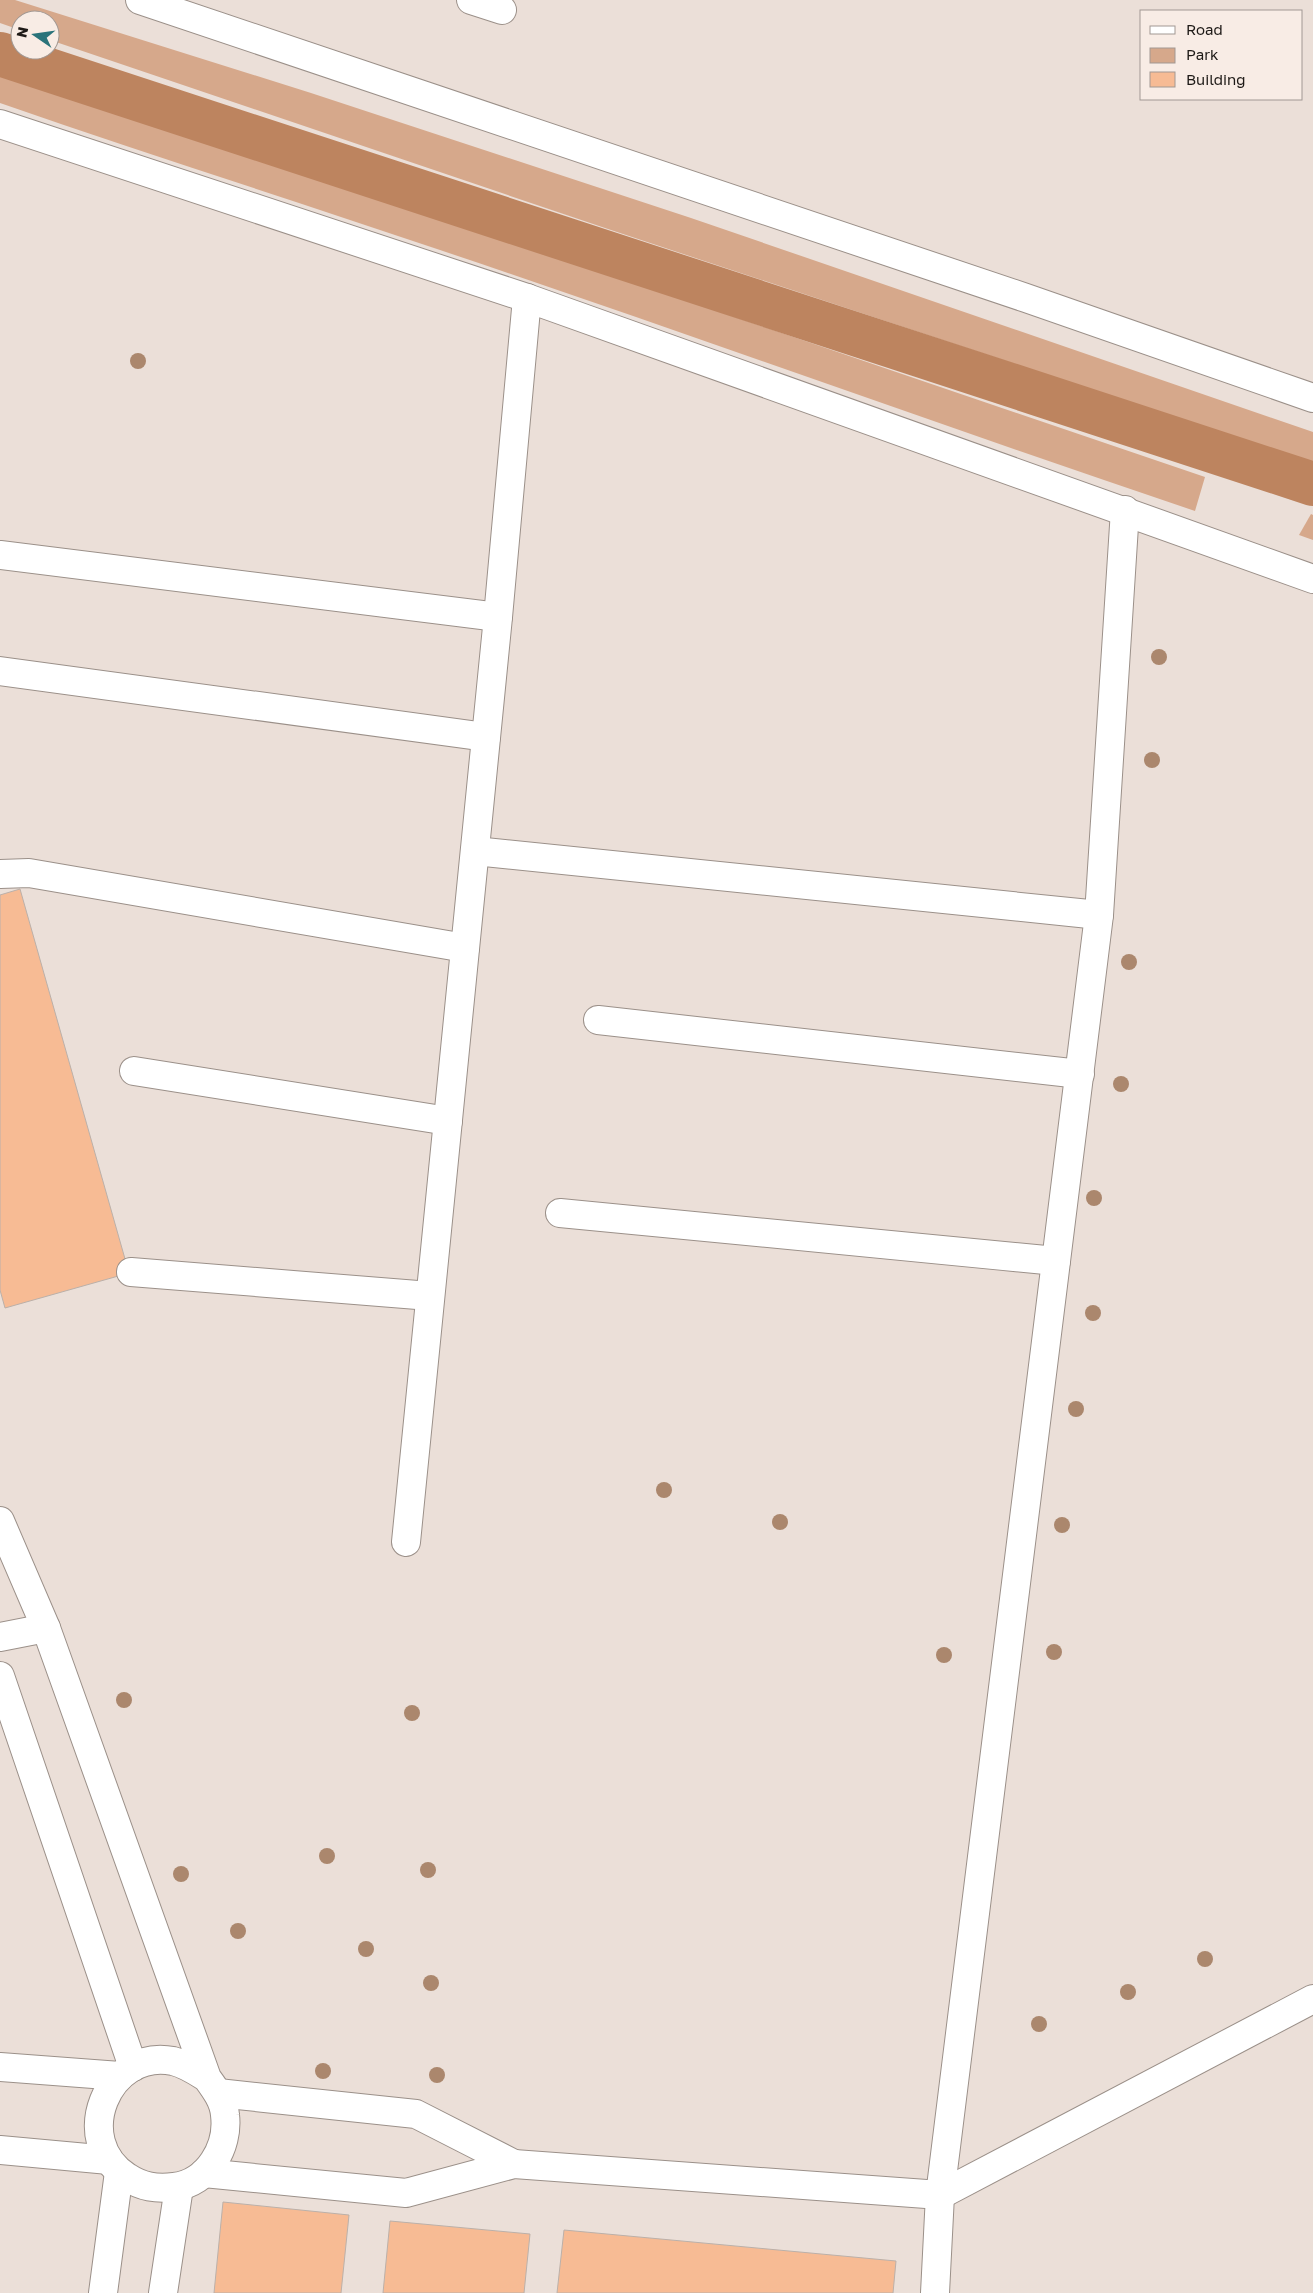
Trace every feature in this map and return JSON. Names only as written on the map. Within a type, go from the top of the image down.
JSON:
[{"type":"street","points":[[140,0],[1026,298],[1313,398]]},
{"type":"street","points":[[471,0],[502,10]]},
{"type":"street","points":[[0,124],[527,298],[1125,510],[1313,579]]},
{"type":"street","points":[[406,1542],[498,618],[527,298]]},
{"type":"street","points":[[935,2293],[940,2194],[1099,915],[1125,510]]},
{"type":"street","points":[[0,555],[498,618]]},
{"type":"street","points":[[0,671],[486,737]]},
{"type":"street","points":[[475,851],[1099,915]]},
{"type":"street","points":[[0,874],[29,873],[465,948]]},
{"type":"street","points":[[598,1020],[1080,1074]]},
{"type":"street","points":[[134,1071],[448,1121]]},
{"type":"street","points":[[560,1213],[1056,1261]]},
{"type":"street","points":[[131,1272],[430,1296]]},
{"type":"street","points":[[0,1521],[46,1628],[212,2086],[225,2114],[225,2136],[218,2156],[204,2173],[179,2187],[158,2189],[137,2184],[114,2166],[100,2143],[98,2125],[100,2107],[108,2090],[127,2072],[152,2061],[172,2061],[191,2067],[212,2086],[416,2114],[514,2164]]},
{"type":"street","points":[[0,1637],[46,1628]]},
{"type":"street","points":[[0,1676],[127,2072]]},
{"type":"street","points":[[204,2173],[406,2193],[514,2164],[940,2194],[1313,1999]]},
{"type":"street","points":[[0,2067],[127,2072]]},
{"type":"street","points":[[0,2150],[114,2166]]},
{"type":"street","points":[[103,2293],[114,2166]]},
{"type":"street","points":[[163,2293],[179,2187]]},
{"type":"green space","points":[[0,0],[15,0],[47,10],[10,10],[10,26],[0,23]]},
{"type":"green space","points":[[60,14],[311,93],[691,218],[1313,432],[1313,463],[605,228],[60,43]]},
{"type":"green space","points":[[0,76],[717,311],[1205,477],[1195,511],[385,231],[0,103]]},
{"type":"green space","points":[[1311,514],[1313,515],[1313,540],[1299,535]]},
{"type":"building","points":[[20,889],[129,1273],[5,1308],[0,1290],[0,895]]},
{"type":"building","points":[[223,2202],[349,2215],[341,2293],[214,2293]]},
{"type":"building","points":[[390,2221],[530,2234],[524,2293],[383,2293]]},
{"type":"building","points":[[564,2230],[896,2261],[893,2293],[557,2293]]},
{"type":"waterway","points":[[0,54],[1313,484]]}]
